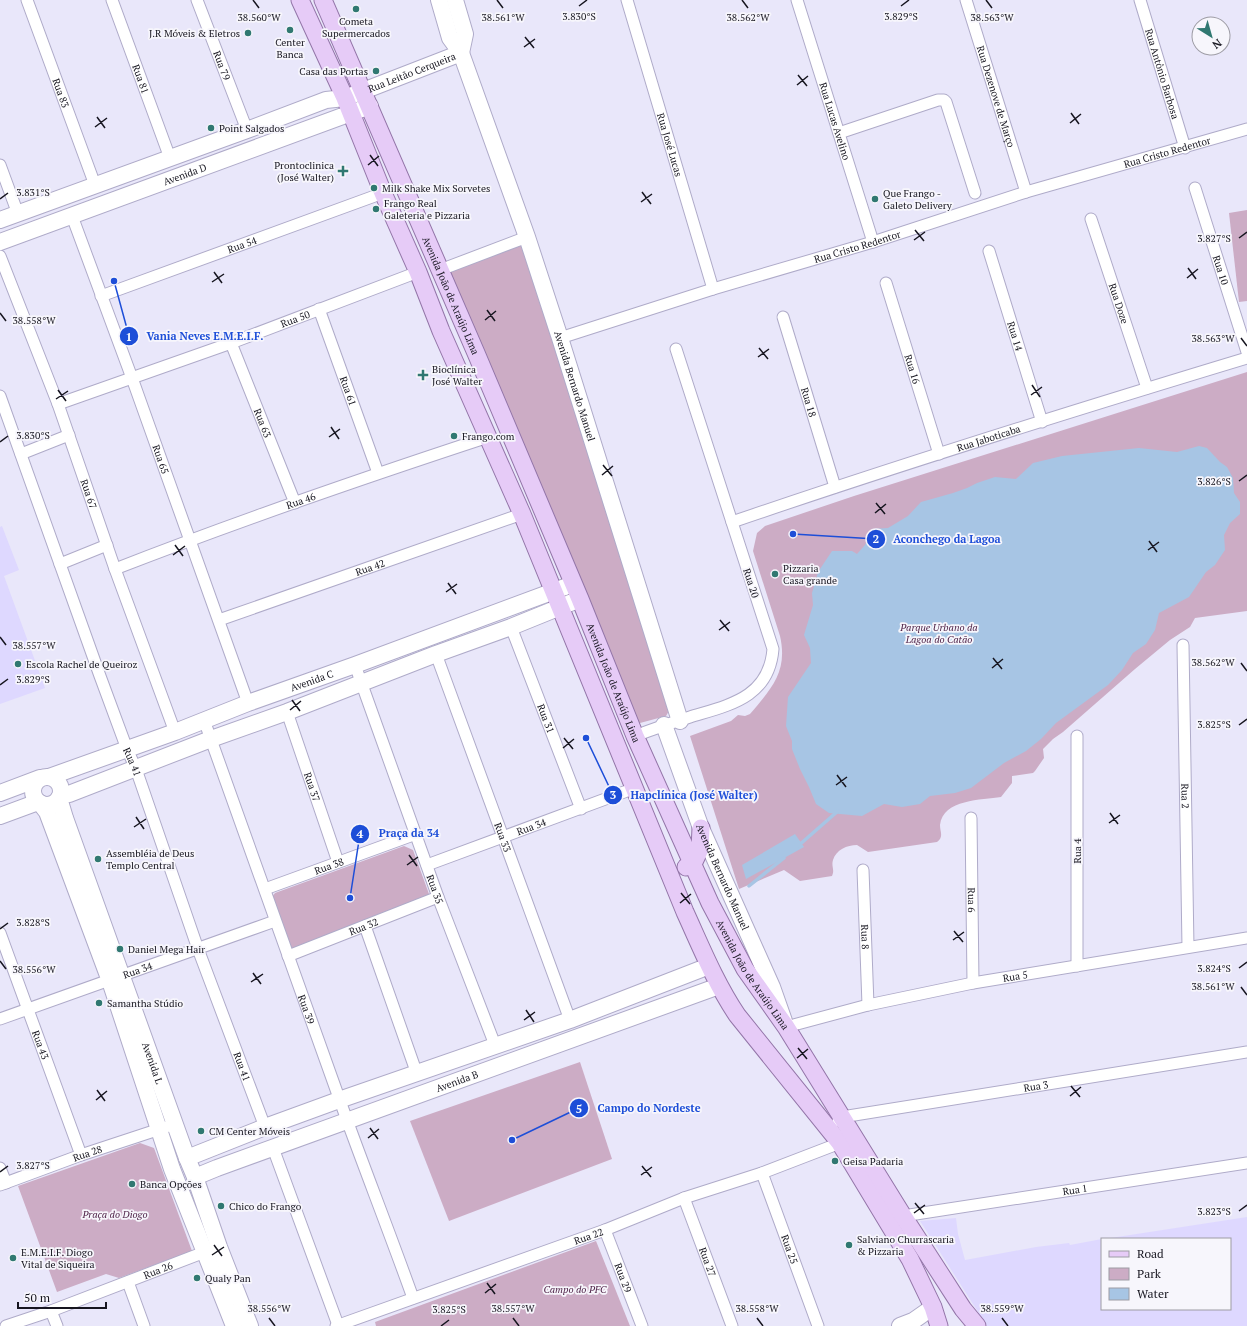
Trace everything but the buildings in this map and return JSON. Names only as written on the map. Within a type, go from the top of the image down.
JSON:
[{"type":"main road","name":"Avenida João de Araújo Lima","points":[[300,0],[348,106],[383,193],[418,272],[441,331],[522,514],[685,912],[709,966],[719,986],[737,1015],[840,1143],[910,1259],[933,1307],[939,1326]]},
{"type":"main road","name":"Avenida João de Araújo Lima","points":[[323,0],[580,599],[635,736],[710,903],[745,969],[786,1027],[903,1216],[963,1309],[977,1326]]},
{"type":"main road","points":[[668,869],[682,869],[693,864],[700,849],[701,828]]},
{"type":"main road","points":[[685,912],[688,904],[697,897],[705,898],[710,903]]},
{"type":"street","name":"Rua 83","points":[[27,0],[95,186]]},
{"type":"street","name":"Rua 81","points":[[112,0],[170,158]]},
{"type":"street","name":"Rua 79","points":[[197,0],[246,130]]},
{"type":"street","name":"Avenida Bernardo Manuel","points":[[439,0],[450,38],[461,53],[527,237],[680,720]]},
{"type":"street","points":[[455,0],[465,34],[461,53]]},
{"type":"street","name":"Rua José Lucas","points":[[627,0],[713,289]]},
{"type":"street","name":"Rua Lucas Avelino","points":[[797,0],[873,242]]},
{"type":"street","name":"Rua Dezenove de Março","points":[[966,0],[1026,192]]},
{"type":"street","name":"Rua Antônio Barbosa","points":[[1140,0],[1185,148]]},
{"type":"street","name":"Rua Leitão Cerqueira","points":[[366,99],[461,53]]},
{"type":"street","name":"Avenida D","points":[[0,242],[72,216],[366,99]]},
{"type":"street","name":"Avenida D","points":[[0,220],[326,100],[348,106]]},
{"type":"street","points":[[839,133],[938,100],[944,100],[946,102],[975,193]]},
{"type":"street","name":"Rua Cristo Redentor","points":[[560,338],[713,289],[873,242],[1026,192],[1185,148],[1247,129]]},
{"type":"street","points":[[0,165],[18,214]]},
{"type":"street","name":"Rua 10","points":[[1195,188],[1247,352]]},
{"type":"street","name":"Rua 54","points":[[101,296],[383,193]]},
{"type":"street","name":"Rua 65","points":[[72,216],[132,378],[248,703]]},
{"type":"street","name":"Rua Doze","points":[[1091,219],[1147,388]]},
{"type":"street","points":[[440,270],[527,237]]},
{"type":"street","name":"Rua 14","points":[[989,251],[1042,422]]},
{"type":"street","name":"Rua 67","points":[[0,256],[58,404],[107,546],[175,732]]},
{"type":"street","name":"Rua 50","points":[[58,404],[231,343],[418,272]]},
{"type":"street","name":"Rua 16","points":[[886,283],[939,454]]},
{"type":"street","name":"Rua 61","points":[[319,309],[378,473]]},
{"type":"street","name":"Rua 18","points":[[784,316],[835,487]]},
{"type":"street","name":"Rua 63","points":[[231,343],[295,503]]},
{"type":"street","name":"Rua 20","points":[[635,736],[741,700],[766,678],[772,663],[773,649],[676,349]]},
{"type":"street","name":"Rua Jaboticaba","points":[[732,522],[835,487],[1147,388],[1247,358]]},
{"type":"street","name":"Rua 41","points":[[0,396],[127,749],[136,769],[198,949],[265,1127]]},
{"type":"street","points":[[21,454],[69,435]]},
{"type":"street","name":"Rua 46","points":[[115,568],[378,473],[488,437]]},
{"type":"street","name":"Rua 42","points":[[219,620],[522,514]]},
{"type":"street","points":[[60,564],[107,546]]},
{"type":"street","name":"Avenida C","points":[[0,793],[175,732],[248,703],[573,584]]},
{"type":"street","points":[[60,797],[60,786],[54,778],[44,778],[36,782],[33,790],[35,798],[39,802],[49,805],[60,797],[211,739],[362,684],[580,599]]},
{"type":"street","name":"Rua 31","points":[[511,627],[581,809]]},
{"type":"street","name":"Rua 2","points":[[1183,645],[1188,947]]},
{"type":"street","name":"Rua 33","points":[[436,654],[570,1020]]},
{"type":"street","name":"Rua 35","points":[[355,665],[438,898],[495,1045]]},
{"type":"street","name":"Rua 37","points":[[287,712],[338,862]]},
{"type":"street","name":"Rua 39","points":[[204,720],[265,889],[274,921],[413,1298]]},
{"type":"street","name":"Avenida Bernardo Manuel","points":[[664,725],[701,828],[772,987],[786,1027]]},
{"type":"street","name":"Rua 4","points":[[1076,736],[1077,966]]},
{"type":"street","name":"Rua 34","points":[[427,865],[635,788]]},
{"type":"street","name":"Avenida L","points":[[60,797],[65,818],[116,978],[159,1130],[181,1193],[212,1249],[250,1326]]},
{"type":"street","points":[[0,816],[39,802]]},
{"type":"street","name":"Avenida L","points":[[39,802],[47,812],[116,978],[195,1178],[212,1249],[234,1326]]},
{"type":"street","name":"Rua 6","points":[[972,818],[973,983]]},
{"type":"street","name":"Rua 38","points":[[265,889],[416,834]]},
{"type":"street","name":"Rua 8","points":[[864,870],[868,1005]]},
{"type":"street","name":"Rua 32","points":[[288,956],[438,898]]},
{"type":"street","name":"Rua 34","points":[[0,1019],[274,921]]},
{"type":"street","points":[[365,926],[417,1074]]},
{"type":"street","name":"Rua 43","points":[[0,934],[81,1155]]},
{"type":"street","name":"Rua 5","points":[[786,1027],[868,1005],[973,983],[1247,938]]},
{"type":"street","name":"Avenida B","points":[[187,1158],[265,1127],[495,1045],[570,1020],[709,966]]},
{"type":"street","name":"Avenida B","points":[[195,1178],[217,1168],[348,1120],[719,986]]},
{"type":"street","name":"Rua 3","points":[[842,1118],[1247,1052]]},
{"type":"street","points":[[830,1130],[842,1118]]},
{"type":"street","name":"Rua 28","points":[[3,1184],[81,1155],[174,1124]]},
{"type":"street","name":"Rua 22","points":[[337,1326],[605,1230],[684,1198],[762,1173],[840,1143]]},
{"type":"street","points":[[273,1148],[337,1326]]},
{"type":"street","name":"Rua 1","points":[[903,1216],[1247,1163]]},
{"type":"street","points":[[0,1168],[3,1184]]},
{"type":"street","name":"Rua 25","points":[[762,1173],[818,1326]]},
{"type":"street","name":"Rua 27","points":[[684,1198],[732,1326]]},
{"type":"street","name":"Rua 29","points":[[605,1230],[642,1326]]},
{"type":"street","name":"Rua 26","points":[[6,1326],[51,1311],[212,1249]]},
{"type":"street","points":[[128,1282],[144,1326]]},
{"type":"street","points":[[900,1326],[913,1321],[933,1307]]},
{"type":"street","points":[[51,1311],[57,1326]]},
{"type":"shaded area","name":"Escola Rachel de Queiroz","points":[[2,526],[19,570],[4,576],[45,688],[0,704],[0,527]]},
{"type":"shaded area","points":[[1247,1217],[1247,1326],[987,1326],[920,1221],[956,1218],[958,1234],[965,1260],[1036,1247],[1069,1243],[1070,1245],[1101,1239],[1101,1310],[1231,1310],[1231,1238],[1110,1238]]},
{"type":"green space","points":[[1247,210],[1247,301],[1239,302],[1229,213]]},
{"type":"green space","points":[[522,245],[669,711],[666,716],[640,723],[636,721],[448,274],[451,267]]},
{"type":"green space","name":"Parque Urbano da Lagoa do Catão","points":[[1247,372],[1247,611],[1195,618],[1190,627],[1170,640],[1053,739],[1043,749],[1044,758],[1033,773],[1012,776],[1012,783],[1001,797],[964,802],[948,810],[943,816],[940,825],[941,836],[937,842],[868,852],[857,845],[849,846],[839,851],[834,856],[832,876],[800,881],[784,870],[739,889],[690,736],[731,721],[738,715],[745,716],[750,714],[771,687],[780,669],[782,648],[780,636],[753,551],[757,533],[765,526],[854,496]]},
{"type":"green space","points":[[404,846],[413,850],[429,894],[427,902],[294,952],[287,948],[268,902],[275,893]]},
{"type":"green space","points":[[580,1062],[612,1159],[449,1221],[410,1121]]},
{"type":"green space","name":"Praça do Diogo","points":[[140,1143],[154,1148],[192,1251],[119,1278],[106,1274],[57,1292],[18,1186]]},
{"type":"green space","name":"Campo do PFC","points":[[596,1241],[630,1326],[376,1326],[375,1322]]},
{"type":"water","name":"Parque Urbano da Lagoa do Catão","points":[[1199,446],[1207,448],[1227,467],[1233,478],[1234,493],[1240,502],[1240,514],[1230,523],[1224,535],[1225,550],[1215,565],[1206,572],[1189,597],[1159,613],[1155,630],[1146,644],[1133,653],[1122,670],[1108,685],[1056,723],[1041,739],[1026,751],[1004,763],[971,788],[955,793],[930,796],[920,804],[902,807],[884,804],[862,816],[829,813],[816,804],[792,749],[792,741],[786,726],[788,697],[811,663],[810,648],[804,635],[813,605],[812,593],[818,572],[832,551],[852,551],[857,554],[865,545],[872,529],[888,528],[908,516],[921,502],[953,493],[995,477],[1016,479],[1033,463],[1062,456],[1139,448],[1177,452]]},
{"type":"water","points":[[795,834],[804,847],[746,879],[742,865]]},
{"type":"waterway","points":[[798,846],[838,811]]},
{"type":"waterway","points":[[749,886],[784,858]]},
{"type":"place","name":"Cometa Supermercados","points":[[356,9]]},
{"type":"place","name":"Center Banca","points":[[290,30]]},
{"type":"place","name":"J.R Móveis & Eletros","points":[[248,33]]},
{"type":"place","name":"Casa das Portas","points":[[376,71]]},
{"type":"place","name":"Point Salgados","points":[[211,128]]},
{"type":"place","name":"Prontoclinica (José Walter)","points":[[343,171]]},
{"type":"place","name":"Milk Shake Mix Sorvetes","points":[[374,188]]},
{"type":"place","name":"Que Frango - Galeto Delivery","points":[[875,199]]},
{"type":"place","name":"Frango Real Galeteria e Pizzaria","points":[[376,209]]},
{"type":"place","name":"Vania Neves E.M.E.I.F.","points":[[114,281]]},
{"type":"place","name":"Bioclínica José Walter","points":[[423,375]]},
{"type":"place","name":"Frango.com","points":[[454,436]]},
{"type":"place","name":"Aconchego da Lagoa","points":[[793,534]]},
{"type":"place","name":"Pizzaria Casa grande","points":[[775,574]]},
{"type":"place","name":"Escola Rachel de Queiroz","points":[[18,664]]},
{"type":"place","name":"Hapclínica (José Walter)","points":[[586,738]]},
{"type":"place","name":"Assembléia de Deus Templo Central","points":[[98,859]]},
{"type":"place","name":"Praça da 34","points":[[350,898]]},
{"type":"place","name":"Daniel Mega Hair","points":[[120,949]]},
{"type":"place","name":"Samantha Stúdio","points":[[99,1003]]},
{"type":"place","name":"CM Center Móveis","points":[[201,1131]]},
{"type":"place","name":"Campo do Nordeste","points":[[512,1140]]},
{"type":"place","name":"Geisa Padaria","points":[[835,1161]]},
{"type":"place","name":"Banca Opções","points":[[132,1184]]},
{"type":"place","name":"Chico do Frango","points":[[221,1206]]},
{"type":"place","name":"Salviano Churrascaria & Pizzaria","points":[[849,1245]]},
{"type":"place","name":"E.M.E.I.F. Diogo Vital de Siqueira","points":[[13,1258]]},
{"type":"place","name":"Qualy Pan","points":[[197,1278]]}]
